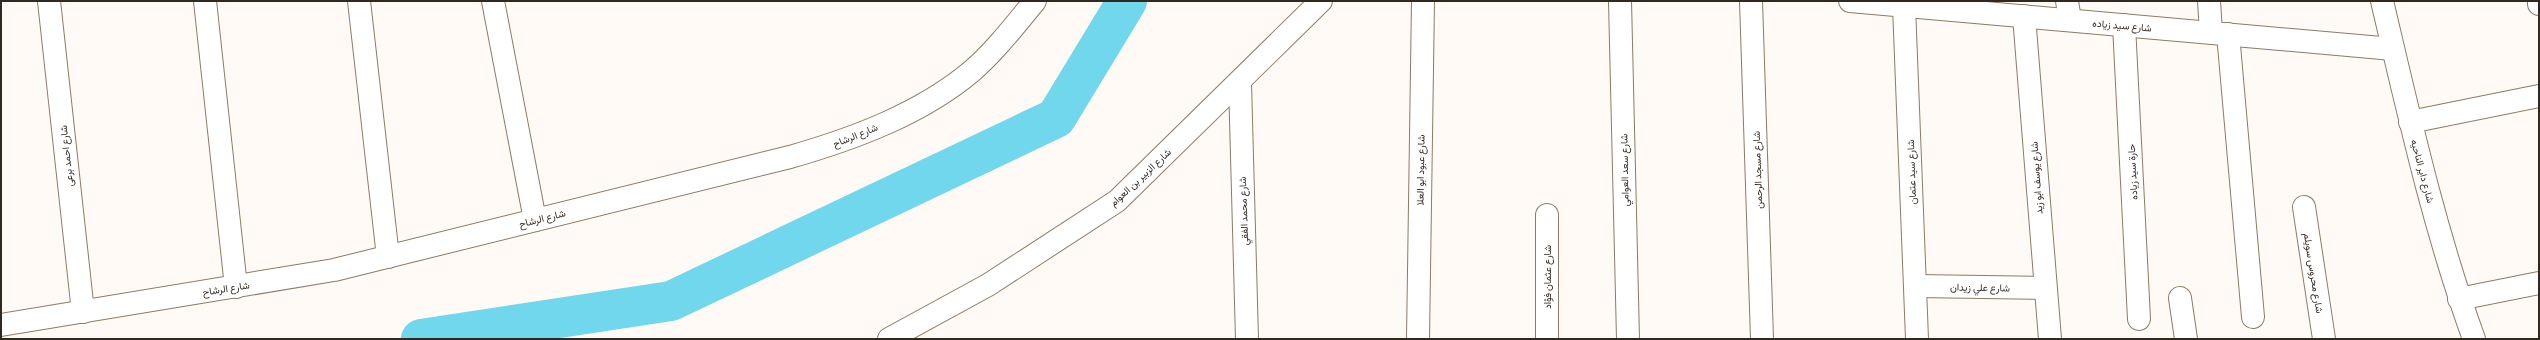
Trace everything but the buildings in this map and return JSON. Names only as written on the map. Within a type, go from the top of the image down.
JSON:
[{"type":"street","name":"شارع احمد برعى","points":[[49,1],[83,312]]},
{"type":"street","points":[[205,1],[236,287]]},
{"type":"street","points":[[359,1],[388,257]]},
{"type":"street","points":[[493,1],[535,220]]},
{"type":"street","name":"شارع الرشاح","points":[[1,325],[334,270],[790,157],[836,144],[927,102],[971,72],[1002,42],[1035,1]]},
{"type":"street","name":"شارع الزبير بن العوام","points":[[889,339],[988,286],[1116,201],[1240,83],[1321,1]]},
{"type":"street","name":"شارع عبود ابو العلا","points":[[1418,339],[1423,1]]},
{"type":"street","name":"شارع سعد العوامي","points":[[1620,1],[1628,339]]},
{"type":"street","name":"شارع مسجد الرحمن","points":[[1751,1],[1762,339]]},
{"type":"street","name":"شارع سيد زياده","points":[[1850,1],[2024,16],[2069,11],[2124,25],[2394,49]]},
{"type":"street","points":[[2209,1],[2220,33],[2253,317]]},
{"type":"street","name":"شارع داير الناحيه","points":[[2382,1],[2410,122],[2459,299],[2474,339]]},
{"type":"street","name":"شارع سيد عتمان","points":[[1904,6],[1917,339]]},
{"type":"street","name":"شارع يوسف ابو زيد","points":[[2024,16],[2050,339]]},
{"type":"street","name":"حارة سيد زياده","points":[[2124,25],[2139,319]]},
{"type":"street","name":"شارع محمد الفقي","points":[[1240,83],[1247,339]]},
{"type":"street","points":[[2410,122],[2539,96]]},
{"type":"street","name":"شارع محروس سويلم","points":[[2304,207],[2324,339]]},
{"type":"street","name":"شارع عثمان فؤاد","points":[[1547,215],[1547,339]]},
{"type":"street","points":[[2459,299],[2539,283]]},
{"type":"street","name":"شارع علي زيدان","points":[[1916,286],[2045,288]]},
{"type":"street","points":[[2180,298],[2186,339]]},
{"type":"waterway","points":[[421,339],[671,301],[1056,118],[1127,1]]}]
